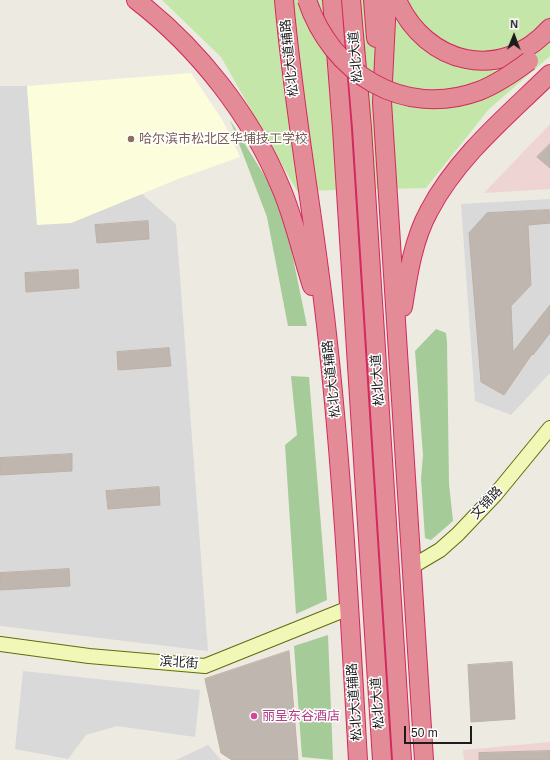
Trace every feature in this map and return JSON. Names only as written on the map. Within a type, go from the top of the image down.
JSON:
[{"type":"highway","points":[[136,0],[163,23],[196,56],[237,107],[254,132],[282,188],[328,340]]},
{"type":"highway","name":"松北大道辅路","points":[[284,0],[297,121],[328,340],[339,456],[358,760]]},
{"type":"highway","points":[[307,0],[319,29],[341,59],[375,86],[413,98],[440,99],[467,95],[498,82],[529,61],[550,43]]},
{"type":"highway","name":"松北大道","points":[[332,0],[342,129],[382,760]]},
{"type":"highway","name":"松北大道","points":[[351,0],[362,128],[402,760]]},
{"type":"highway","points":[[373,0],[382,102],[398,336],[424,760]]},
{"type":"highway","points":[[382,102],[387,0]]},
{"type":"highway","points":[[397,0],[406,18],[420,35],[448,54],[468,60],[486,60],[510,56],[535,42],[550,28]]},
{"type":"highway","points":[[398,336],[413,256],[419,233],[428,211],[452,175],[492,132],[550,74]]},
{"type":"highway","points":[[389,556],[404,453]]},
{"type":"highway","points":[[339,456],[370,574]]},
{"type":"street","name":"文锦路","points":[[413,566],[440,550],[458,534],[495,495],[550,428]]},
{"type":"street","name":"滨北街","points":[[0,644],[89,656],[205,666],[349,608]]},
{"type":"shaded area","name":"哈尔滨市松北区华埔技工学校","points":[[191,73],[223,121],[240,157],[178,179],[71,223],[37,225],[27,86]]},
{"type":"shaded area","points":[[0,86],[27,86],[38,224],[71,223],[142,194],[176,224],[208,651],[0,626]]},
{"type":"shaded area","points":[[550,124],[550,189],[484,193]]},
{"type":"shaded area","points":[[550,199],[550,373],[511,415],[475,401],[461,204]]},
{"type":"shaded area","points":[[23,671],[200,690],[195,737],[117,726],[86,735],[68,759],[15,749]]},
{"type":"shaded area","points":[[550,742],[550,760],[464,760],[463,750]]},
{"type":"shaded area","points":[[208,745],[221,760],[176,760]]},
{"type":"green space","points":[[162,0],[550,0],[550,56],[489,109],[426,188],[297,191],[221,57]]},
{"type":"green space","points":[[230,120],[274,191],[286,224],[307,326],[288,326],[267,217]]},
{"type":"green space","points":[[436,329],[446,333],[447,342],[449,484],[453,521],[431,540],[425,538],[421,479],[423,455],[415,351]]},
{"type":"green space","points":[[291,376],[309,377],[327,600],[296,614],[285,445],[297,435]]},
{"type":"green space","points":[[328,635],[333,760],[302,757],[294,646]]},
{"type":"building","points":[[550,144],[550,168],[537,157]]},
{"type":"building","points":[[549,210],[550,223],[528,225],[531,285],[511,306],[513,352],[550,305],[550,333],[533,355],[532,354],[504,395],[481,382],[469,233],[487,213]]},
{"type":"building","points":[[148,221],[149,239],[97,243],[95,225]]},
{"type":"building","points":[[78,270],[79,288],[26,292],[25,273]]},
{"type":"building","points":[[169,348],[171,366],[118,370],[117,352]]},
{"type":"building","points":[[72,454],[72,471],[0,475],[0,458]]},
{"type":"building","points":[[159,487],[160,505],[108,509],[106,491]]},
{"type":"building","points":[[69,569],[70,586],[0,590],[0,573]]},
{"type":"building","name":"丽呈东谷酒店","points":[[289,651],[298,760],[232,760],[221,753],[205,679]]},
{"type":"building","points":[[512,662],[515,719],[471,722],[468,665]]},
{"type":"building","points":[[550,751],[550,760],[479,760],[479,753]]},
{"type":"place","name":"哈尔滨市松北区华埔技工学校","points":[[131,139]]},
{"type":"place","name":"丽呈东谷酒店","points":[[254,716]]}]
